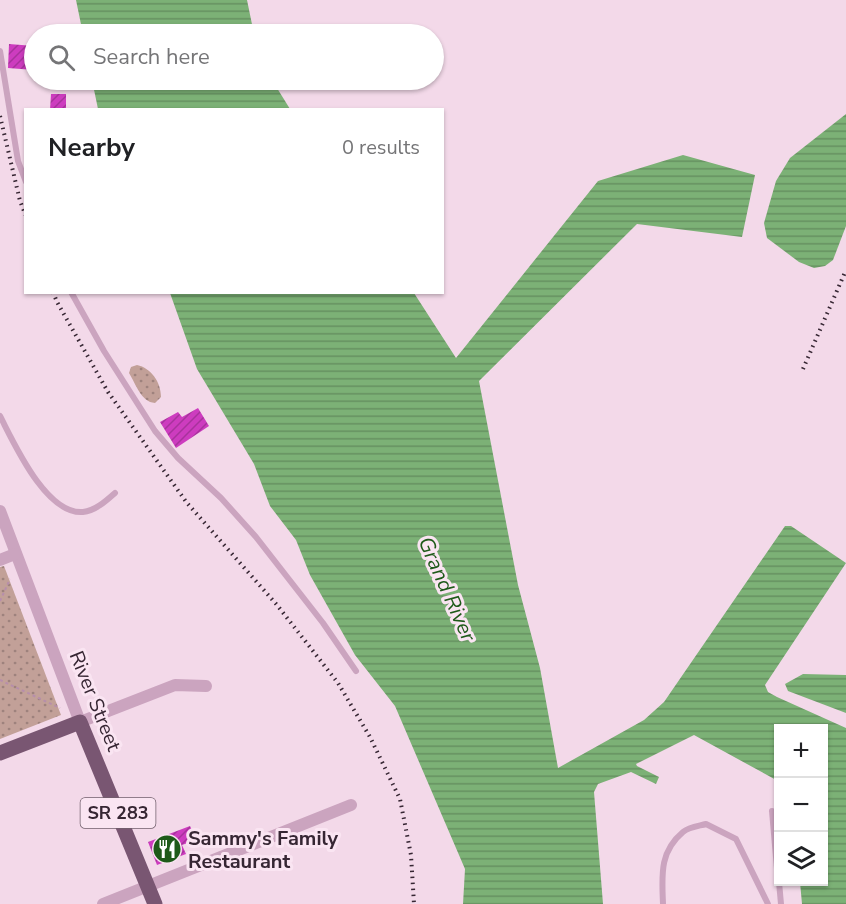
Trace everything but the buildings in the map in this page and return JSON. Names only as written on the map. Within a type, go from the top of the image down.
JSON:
[{"type":"main road","points":[[0,753],[80,722]]},
{"type":"main road","name":"River Street","points":[[80,722],[155,904]]},
{"type":"street","name":"River Street","points":[[0,511],[80,722]]},
{"type":"street","points":[[0,560],[15,554]]},
{"type":"street","points":[[80,722],[175,685],[206,686]]},
{"type":"street","points":[[103,904],[351,806]]},
{"type":"lane","points":[[0,51],[18,161],[24,177]]},
{"type":"lane","points":[[72,294],[104,351],[155,431],[178,458],[221,498],[256,537],[323,623],[356,671]]},
{"type":"lane","points":[[0,416],[16,447],[43,489],[64,508],[73,512],[89,511],[115,494]]},
{"type":"lane","points":[[772,811],[774,832]]},
{"type":"lane","points":[[663,904],[661,868],[670,847],[684,830],[706,824],[736,839],[768,904]]},
{"type":"lane","points":[[779,886],[781,904]]},
{"type":"path","points":[[0,602],[10,579]]},
{"type":"path","points":[[0,680],[60,708]]},
{"type":"shaded area","points":[[137,365],[151,372],[157,381],[161,397],[155,403],[142,396],[129,373],[131,367]]},
{"type":"shaded area","points":[[4,566],[61,715],[0,739],[0,567]]},
{"type":"water","points":[[76,0],[247,0],[252,24],[81,24]]},
{"type":"water","points":[[94,90],[278,90],[289,108],[98,108]]},
{"type":"water","points":[[846,114],[846,226],[833,260],[825,266],[814,268],[799,262],[767,238],[764,223],[776,181],[790,158]]},
{"type":"water","name":"Grand River","points":[[683,155],[755,175],[742,237],[637,224],[479,381],[518,585],[540,668],[558,768],[644,720],[664,702],[785,526],[791,526],[846,563],[765,685],[768,692],[777,697],[846,728],[846,904],[802,904],[800,886],[828,886],[828,724],[774,724],[774,779],[694,735],[636,764],[659,777],[656,784],[631,772],[598,784],[594,792],[603,904],[463,904],[465,869],[395,706],[355,655],[310,575],[296,540],[270,506],[254,464],[197,369],[170,294],[415,294],[456,358],[598,181]]},
{"type":"water","points":[[803,674],[846,675],[846,713],[788,691],[785,684]]},
{"type":"railway","points":[[0,116],[24,211]]},
{"type":"railway","points":[[803,369],[846,270]]},
{"type":"railway","points":[[54,294],[108,392],[187,503],[277,605],[338,683],[370,737],[400,799],[411,855],[414,904]]},
{"type":"place","name":"Sammy's Family Restaurant","points":[[167,849]]}]
